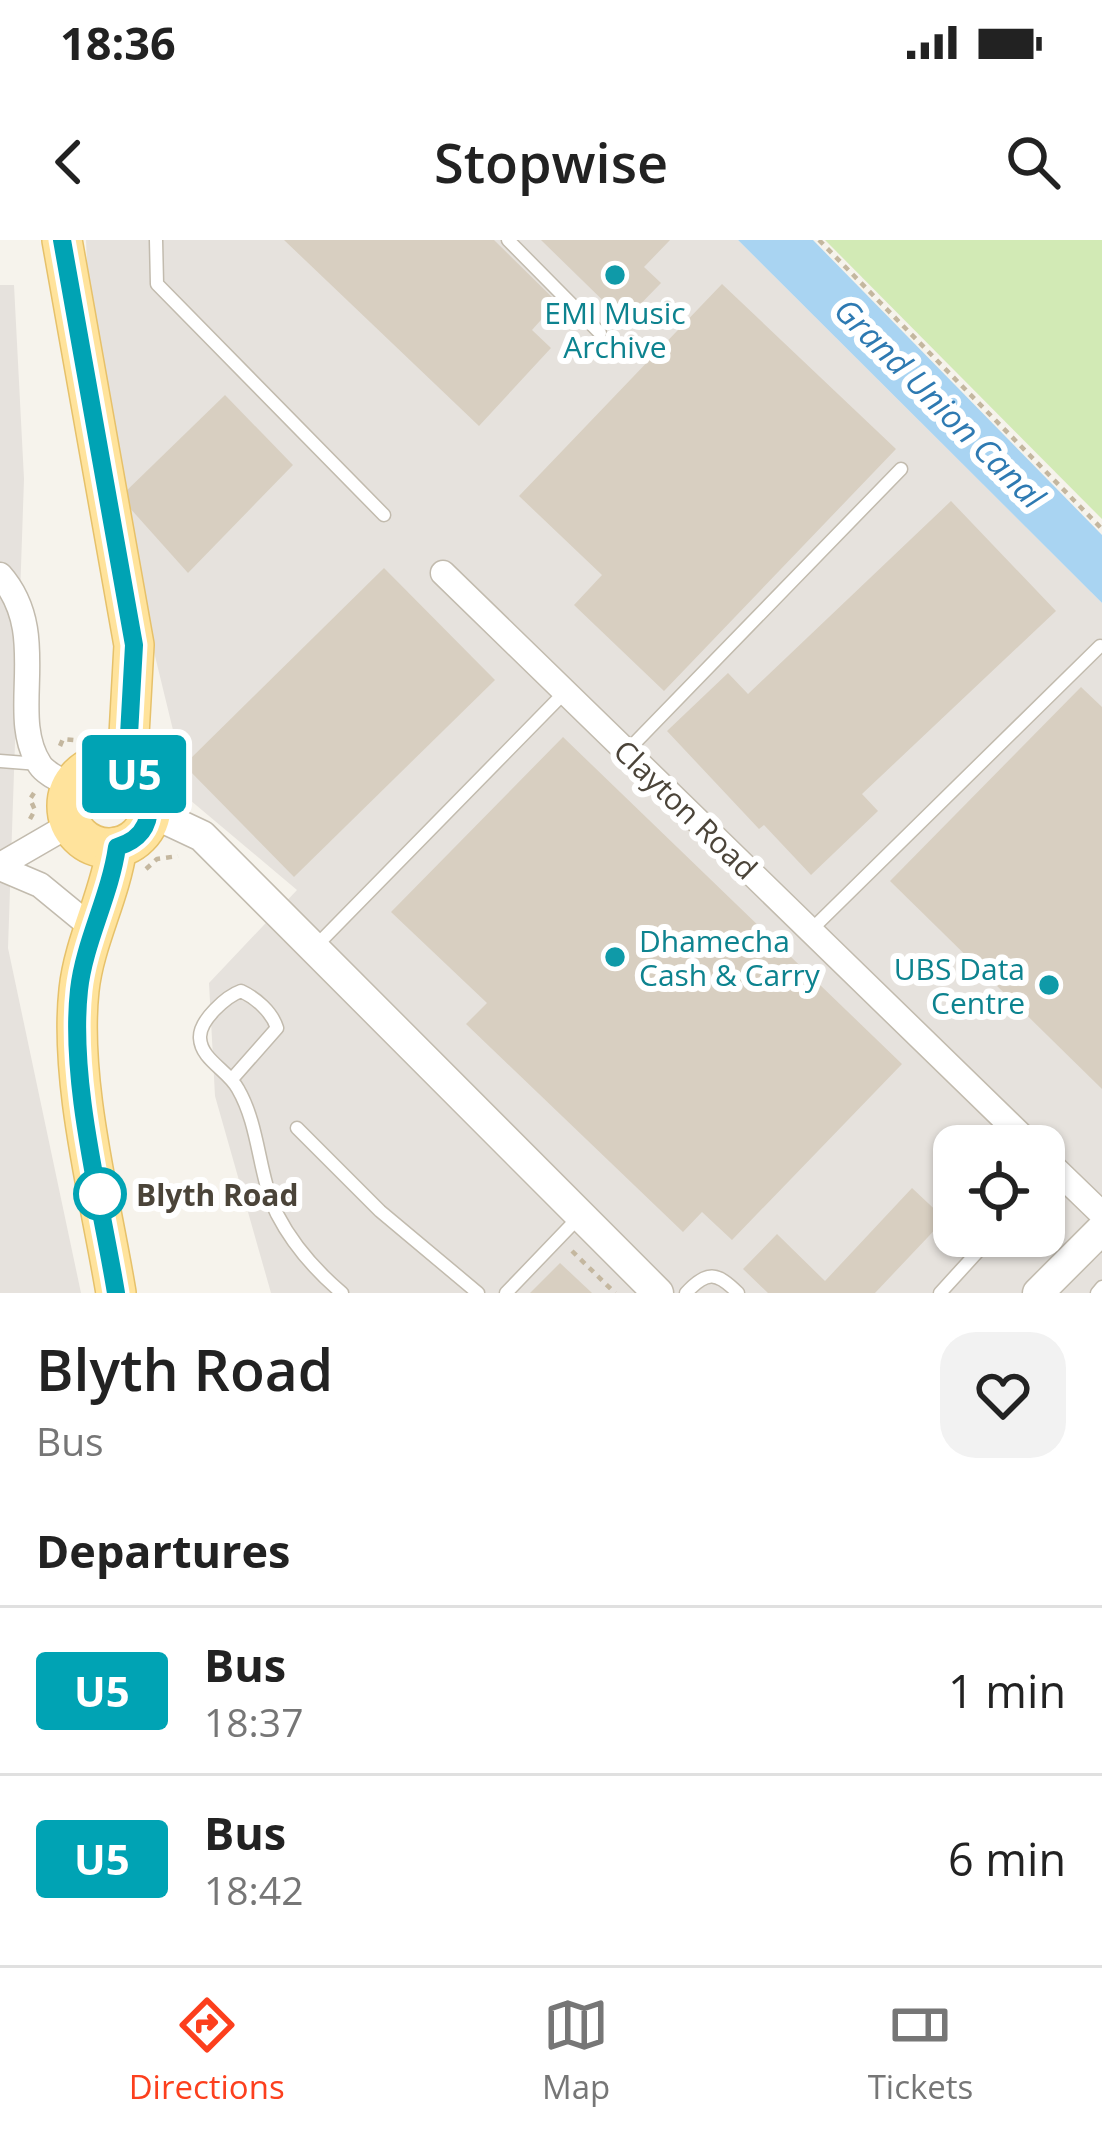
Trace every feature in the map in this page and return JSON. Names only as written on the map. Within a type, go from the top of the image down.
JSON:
[{"type":"main road","points":[[62,240],[134,645],[124,750],[147,787],[151,812],[96,931],[79,984],[82,1085],[116,1293]]},
{"type":"main road","points":[[124,750],[79,774],[60,791],[84,839],[130,862]]},
{"type":"street","name":"Clayton Road","points":[[443,573],[1010,1125]]},
{"type":"street","points":[[0,575],[26,620],[30,738],[60,791],[0,867],[40,885],[96,931]]},
{"type":"street","points":[[151,812],[202,836],[314,948],[569,1228],[658,1293]]},
{"type":"street","points":[[1065,1178],[1102,1214]]},
{"type":"street","points":[[1038,1293],[1102,1229]]},
{"type":"lane","points":[[156,240],[157,284],[384,515]]},
{"type":"lane","points":[[508,240],[601,333]]},
{"type":"lane","points":[[626,752],[901,470]]},
{"type":"lane","points":[[811,931],[1100,646]]},
{"type":"lane","points":[[314,948],[566,692]]},
{"type":"lane","points":[[0,761],[60,791]]},
{"type":"lane","points":[[232,1079],[277,1028],[274,1019],[242,991],[231,994],[202,1027],[200,1039],[205,1054],[232,1079],[254,1126],[276,1211],[313,1268],[341,1293]]},
{"type":"lane","points":[[298,1129],[380,1211],[478,1293]]},
{"type":"lane","points":[[506,1293],[569,1228]]},
{"type":"lane","points":[[940,1293],[973,1257]]},
{"type":"lane","points":[[686,1293],[711,1274],[738,1293]]},
{"type":"path","points":[[819,240],[1102,529]]},
{"type":"path","points":[[63,739],[90,740],[100,726],[124,750],[166,731],[172,779],[198,809]]},
{"type":"path","points":[[130,862],[189,854]]},
{"type":"path","points":[[569,1228],[615,1293]]},
{"type":"shaded area","points":[[86,240],[738,240],[1102,603],[1102,1293],[271,1293],[215,1096],[209,983],[297,890],[190,800],[129,549],[88,288]]},
{"type":"shaded area","points":[[0,285],[14,285],[24,479],[8,948],[81,1293],[0,1293]]},
{"type":"green space","points":[[825,240],[1102,240],[1102,519]]},
{"type":"water","name":"Grand Union Canal","points":[[738,240],[813,240],[1102,535],[1102,603]]},
{"type":"building","points":[[284,240],[494,240],[557,302],[532,330],[551,348],[479,426]]},
{"type":"building","name":"EMI Music Archive","points":[[541,240],[670,240],[644,267],[661,283],[624,321]]},
{"type":"building","points":[[722,284],[896,449],[664,691],[574,605],[602,575],[519,496]]},
{"type":"building","points":[[225,395],[293,465],[188,573],[120,497]]},
{"type":"building","points":[[951,501],[1056,611],[862,794],[878,811],[811,875],[764,825],[759,829],[667,731],[728,673],[748,694]]},
{"type":"building","points":[[384,568],[495,680],[294,877],[184,765]]},
{"type":"building","name":"UBS Data Centre","points":[[1081,687],[1102,707],[1102,1089],[890,881]]},
{"type":"building","name":"Dhamecha Cash & Carry","points":[[563,737],[902,1064],[732,1240],[702,1212],[683,1232],[466,1024],[487,1003],[391,912]]},
{"type":"building","points":[[912,1188],[933,1208],[933,1232],[875,1293],[768,1293],[743,1269],[777,1234],[825,1281]]},
{"type":"building","points":[[560,1263],[592,1293],[530,1293]]},
{"type":"bus line","name":"U5","points":[[62,240],[134,645],[129,735],[120,766],[147,787],[151,805],[145,828],[134,841],[117,847],[79,984],[82,1085],[116,1293]]},
{"type":"place","name":"EMI Music Archive","points":[[615,275]]},
{"type":"place","name":"Dhamecha Cash & Carry","points":[[615,957]]},
{"type":"place","name":"UBS Data Centre","points":[[1049,985]]},
{"type":"place","name":"Blyth Road","points":[[100,1194]]}]
